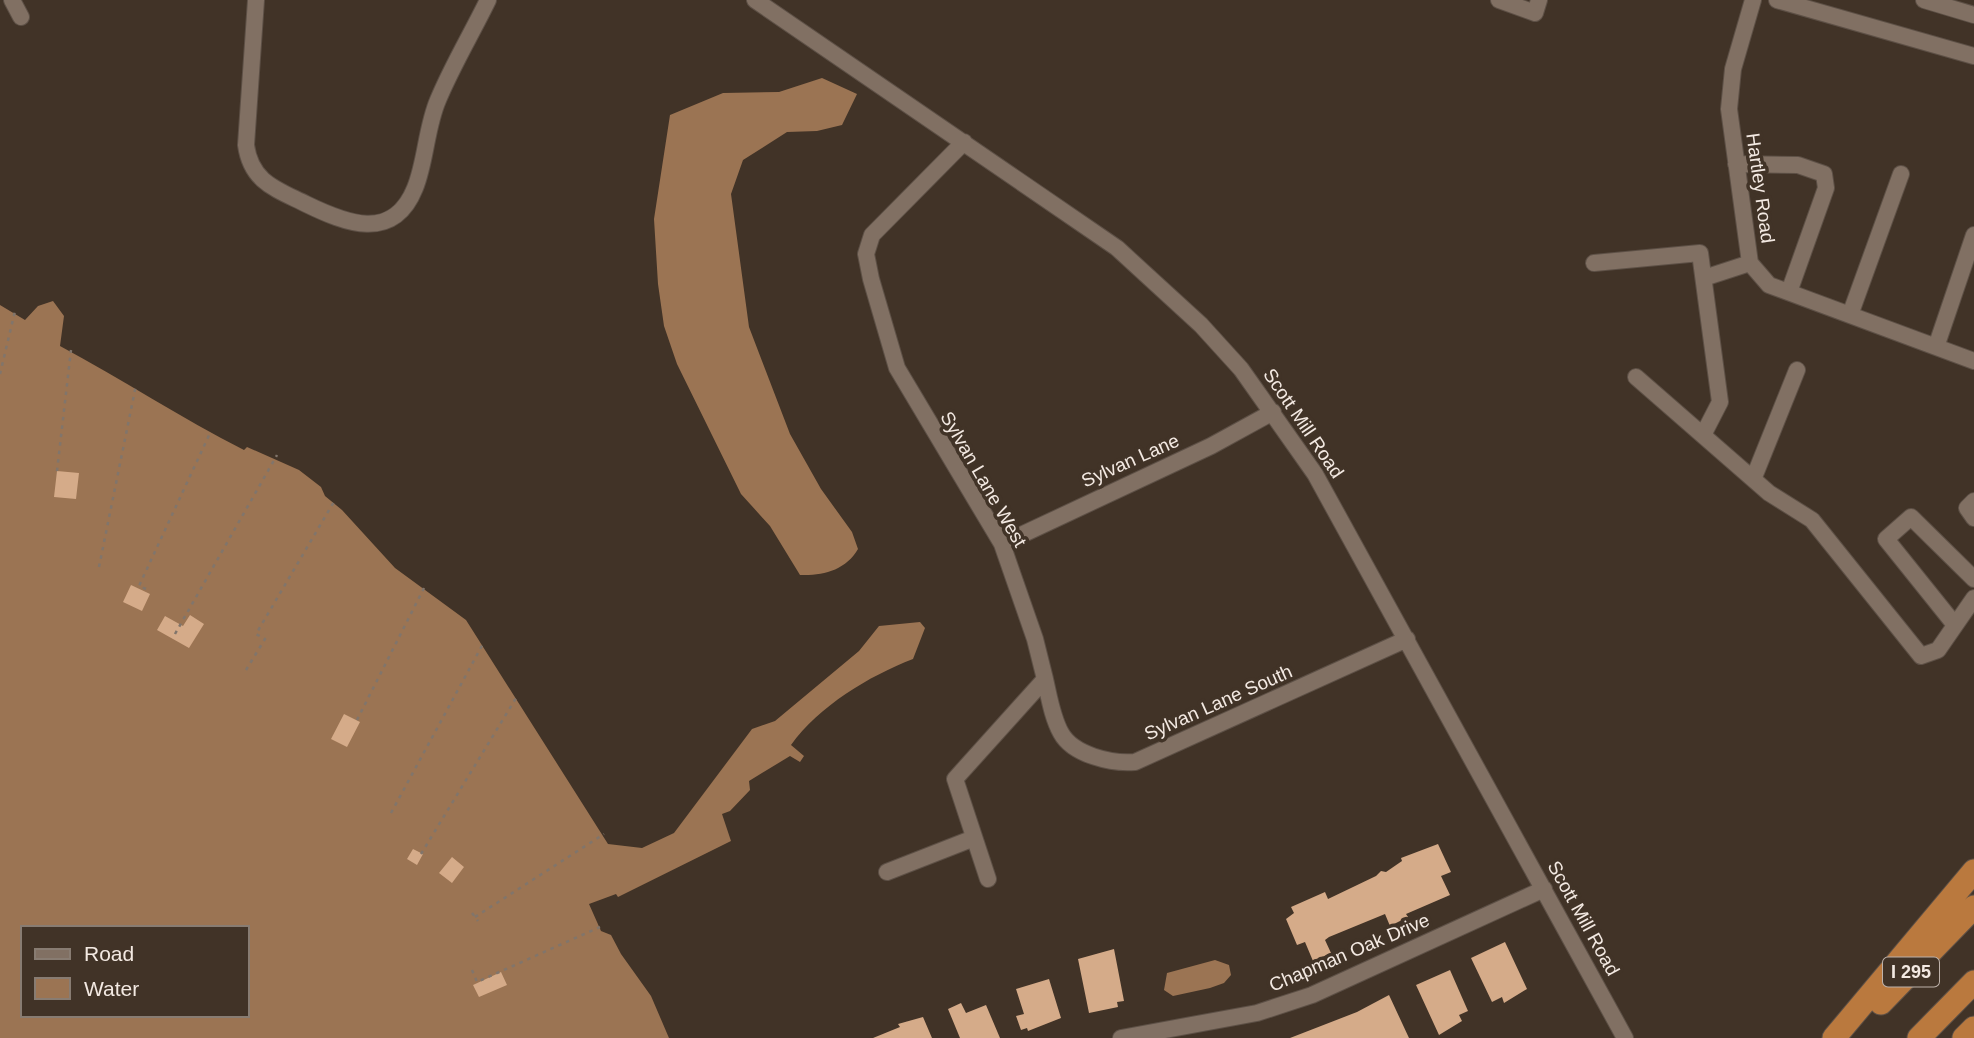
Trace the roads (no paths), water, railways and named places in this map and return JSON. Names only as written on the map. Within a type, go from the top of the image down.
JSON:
[{"type":"highway","points":[[1834,1038],[1974,871]]},
{"type":"highway","name":"I 295","points":[[1847,1038],[1974,907]]},
{"type":"highway","points":[[1919,1038],[1974,982]]},
{"type":"highway","points":[[1964,1038],[1974,1028]]},
{"type":"street","points":[[12,0],[21,17]]},
{"type":"street","points":[[256,0],[246,145],[248,160],[254,173],[262,183],[338,219],[357,225],[373,225],[391,218],[405,205],[415,188],[438,100],[488,0]]},
{"type":"street","name":"Scott Mill Road","points":[[755,0],[1117,248],[1201,325],[1241,369],[1315,474],[1625,1038]]},
{"type":"street","points":[[1499,0],[1535,13],[1539,0]]},
{"type":"street","name":"Hartley Road","points":[[1753,0],[1730,88],[1750,263],[1761,279],[1788,292],[1974,361]]},
{"type":"street","points":[[1777,0],[1974,56]]},
{"type":"street","points":[[1924,0],[1974,15]]},
{"type":"street","name":"Sylvan Lane West","points":[[964,142],[872,235],[866,254],[870,279],[897,368],[1002,544],[1035,639],[1045,679]]},
{"type":"street","points":[[1737,164],[1798,165],[1824,174],[1826,188],[1788,292]]},
{"type":"street","points":[[1850,315],[1901,174]]},
{"type":"street","points":[[1936,347],[1974,235]]},
{"type":"street","points":[[1594,263],[1700,253],[1720,402],[1703,435]]},
{"type":"street","points":[[1704,278],[1750,263]]},
{"type":"street","points":[[1754,477],[1797,370]]},
{"type":"street","points":[[1636,376],[1754,477],[1769,493],[1812,520],[1921,656],[1938,650],[1974,598]]},
{"type":"street","name":"Sylvan Lane","points":[[1002,544],[1211,446],[1273,412]]},
{"type":"street","points":[[1955,625],[1886,539],[1911,517],[1974,579]]},
{"type":"street","name":"Sylvan Lane South","points":[[1045,679],[1061,734],[1073,745],[1107,760],[1135,762],[1407,639]]},
{"type":"street","points":[[988,879],[955,779],[1045,679]]},
{"type":"street","points":[[887,872],[974,838]]},
{"type":"street","name":"Chapman Oak Drive","points":[[1121,1038],[1257,1013],[1312,995],[1544,888]]},
{"type":"water","points":[[822,78],[857,94],[842,125],[817,131],[787,132],[743,160],[731,194],[749,327],[790,434],[821,489],[852,532],[858,549],[840,567],[817,574],[800,575],[770,526],[741,494],[677,364],[664,326],[654,219],[670,115],[723,93],[779,92]]},
{"type":"water","points":[[53,301],[64,316],[60,346],[244,450],[247,447],[299,470],[321,487],[325,496],[342,510],[395,568],[466,620],[608,844],[642,848],[674,833],[752,729],[775,721],[859,651],[879,626],[920,622],[925,628],[913,659],[862,683],[830,705],[791,745],[804,756],[800,762],[790,756],[749,781],[750,790],[730,811],[722,814],[731,841],[618,897],[616,894],[589,904],[601,931],[611,935],[651,996],[669,1038],[0,1038],[0,305],[25,320],[38,306]]},
{"type":"water","points":[[1215,960],[1229,965],[1231,975],[1224,983],[1173,996],[1164,990],[1167,973]]}]
